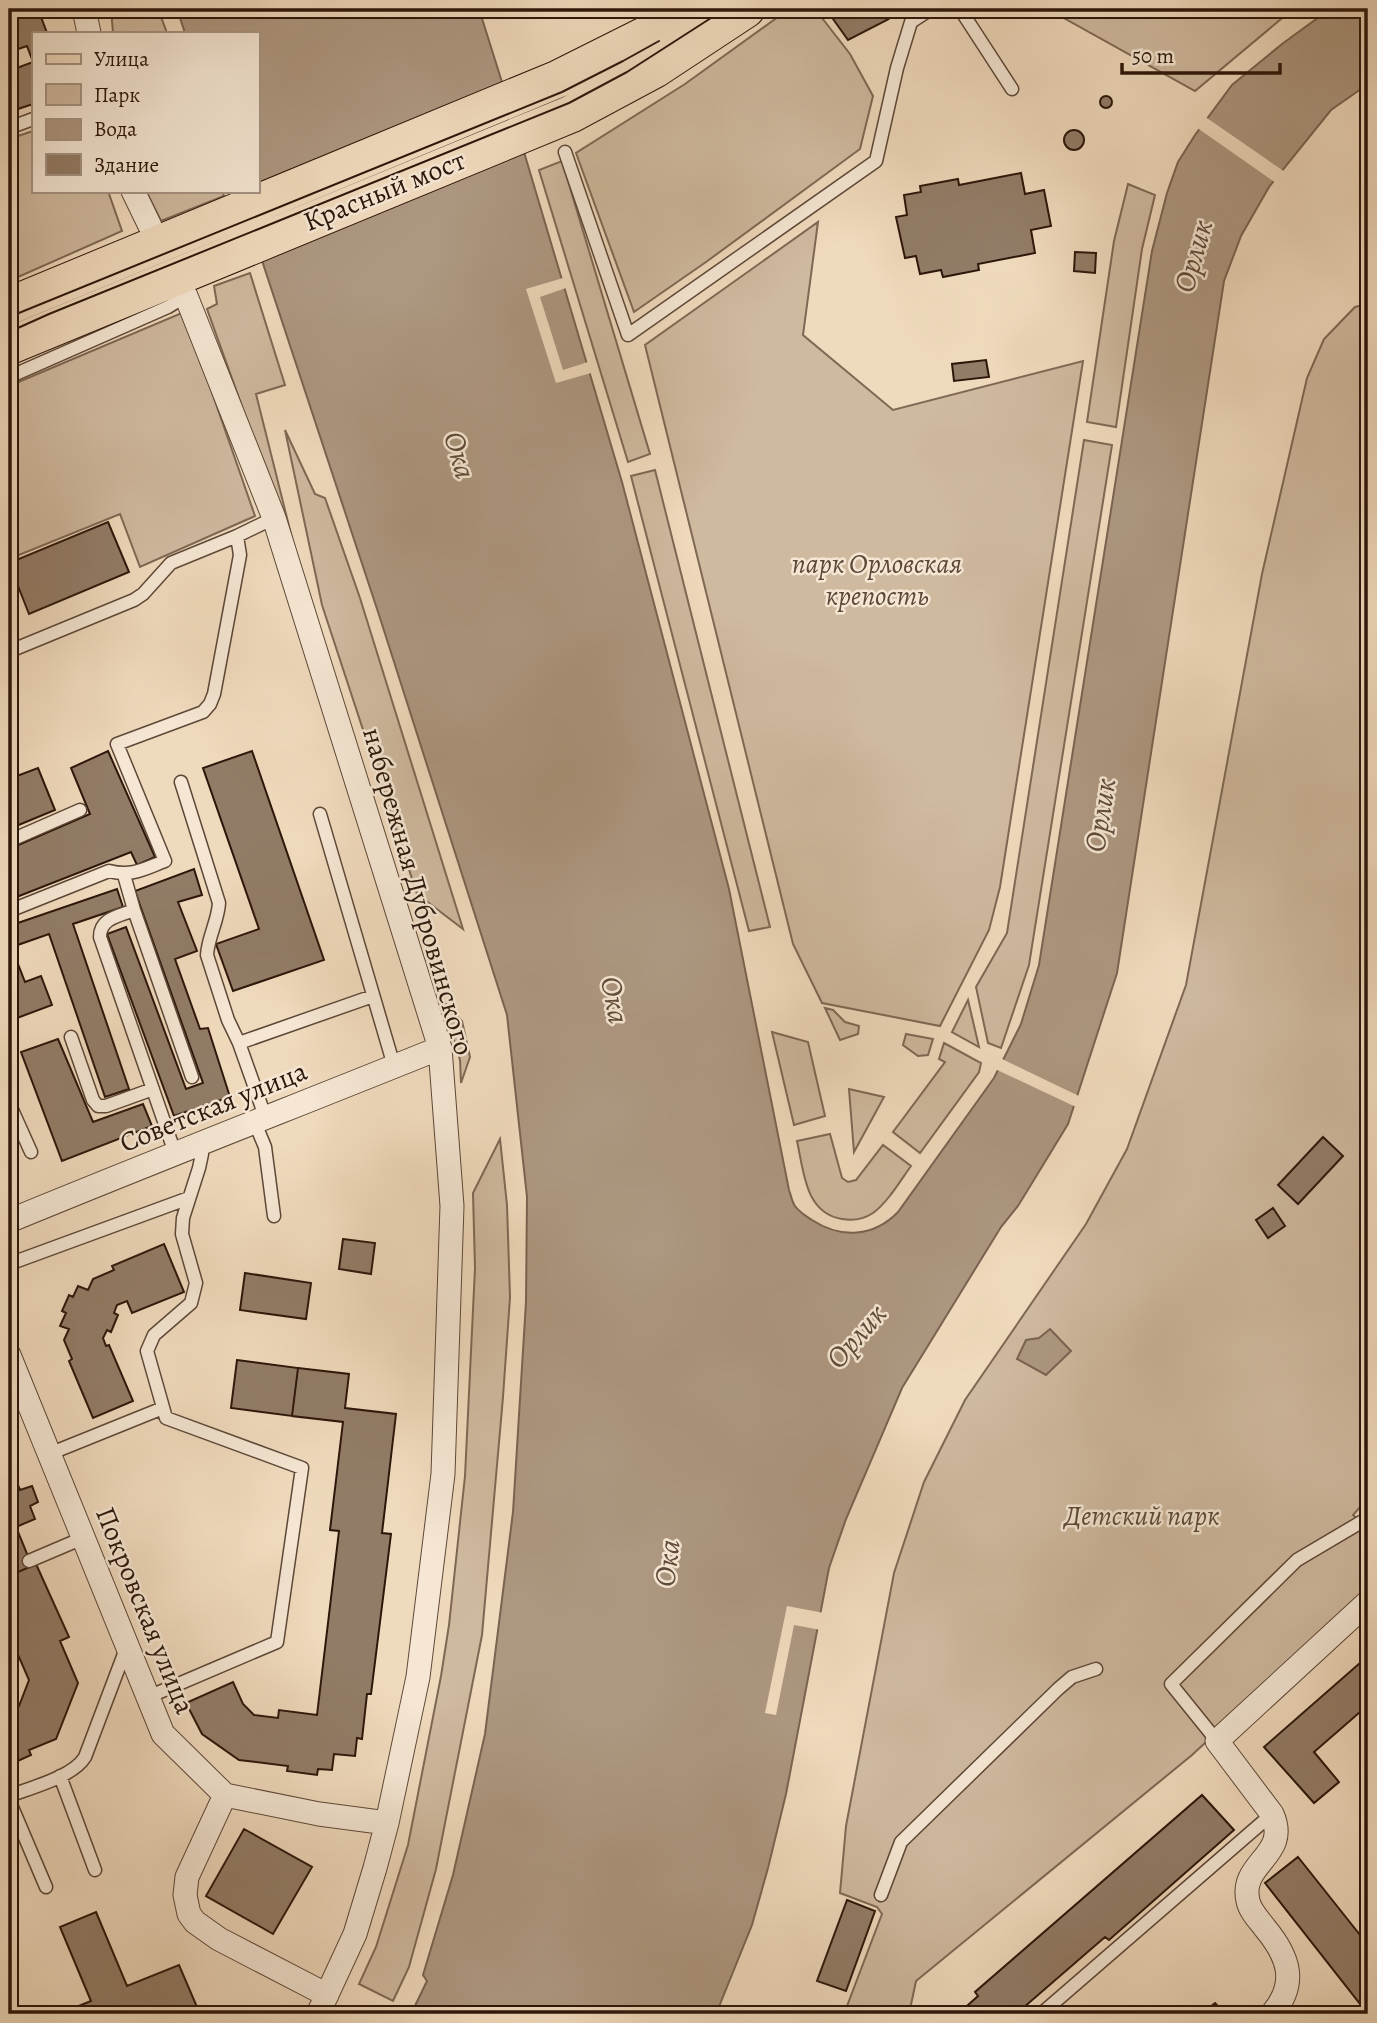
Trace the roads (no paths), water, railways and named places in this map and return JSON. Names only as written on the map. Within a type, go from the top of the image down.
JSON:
[{"type":"main road","points":[[694,19],[746,9]]},
{"type":"main road","name":"Красный мост","points":[[24,299],[558,79],[626,46],[694,19]]},
{"type":"main road","name":"Красный мост","points":[[9,346],[571,114],[631,83],[694,19]]},
{"type":"street","points":[[84,9],[89,32]]},
{"type":"street","points":[[133,192],[150,226]]},
{"type":"street","name":"набережная Дубровинского","points":[[186,296],[274,519],[440,1048],[452,1206],[446,1418],[443,1474],[418,1677],[387,1823],[355,1934],[322,2005]]},
{"type":"street","name":"Советская улица","points":[[9,1221],[440,1048]]},
{"type":"street","name":"Покровская улица","points":[[9,1355],[163,1734],[225,1795]]},
{"type":"street","points":[[1272,2014],[1286,1992],[1286,1961],[1281,1950],[1254,1915],[1248,1900],[1249,1880],[1259,1863],[1271,1851],[1277,1837],[1277,1824],[1217,1741],[1368,1602]]},
{"type":"street","points":[[322,2005],[195,1922],[189,1914],[185,1895],[187,1877],[225,1795],[319,1814],[387,1823]]},
{"type":"lane","points":[[565,152],[628,335],[876,161],[897,68],[911,23],[931,9]]},
{"type":"lane","points":[[960,9],[1012,89]]},
{"type":"lane","points":[[9,128],[32,119]]},
{"type":"lane","points":[[9,377],[169,307],[186,296]]},
{"type":"lane","points":[[9,648],[10,651],[134,600],[171,564],[274,519]]},
{"type":"lane","points":[[9,911],[109,871],[124,875],[165,861],[117,744],[203,712],[210,704],[240,555],[237,536]]},
{"type":"lane","points":[[181,782],[219,903],[207,955],[228,1020],[239,1044],[260,1121],[274,1216]]},
{"type":"lane","points":[[9,841],[80,810]]},
{"type":"lane","points":[[320,814],[394,1066]]},
{"type":"lane","points":[[124,875],[192,1077]]},
{"type":"lane","points":[[134,909],[104,922],[100,937],[175,1153]]},
{"type":"lane","points":[[239,1044],[373,996]]},
{"type":"lane","points":[[71,1037],[93,1100],[98,1105],[106,1106],[153,1089]]},
{"type":"lane","points":[[9,1103],[31,1152]]},
{"type":"lane","points":[[148,1697],[277,1642],[302,1468],[166,1418],[147,1350],[154,1335],[191,1303],[196,1283],[182,1234],[183,1218],[202,1154],[200,1144]]},
{"type":"lane","points":[[9,1264],[189,1198]]},
{"type":"lane","points":[[49,1454],[163,1408]]},
{"type":"lane","points":[[1217,1741],[1171,1684],[1297,1560],[1368,1518]]},
{"type":"lane","points":[[29,1561],[83,1538]]},
{"type":"lane","points":[[46,1887],[9,1798],[80,1765],[127,1646]]},
{"type":"lane","points":[[881,1895],[901,1842],[1058,1689],[1072,1677],[1096,1669]]},
{"type":"lane","points":[[60,1776],[95,1870]]},
{"type":"lane","points":[[1041,2014],[1272,1814]]},
{"type":"water","points":[[177,9],[479,9],[622,482],[729,889],[793,1203],[803,1214],[823,1226],[857,1232],[879,1226],[898,1212],[994,1078],[1021,1024],[1039,965],[1152,251],[1178,162],[1232,85],[1282,44],[1330,9],[1368,9],[1368,84],[1331,110],[1269,187],[1241,236],[1224,281],[1117,973],[1068,1124],[902,1388],[846,1519],[829,1568],[786,1794],[768,1868],[752,1925],[716,2014],[411,2014],[427,1981],[423,1975],[453,1875],[485,1734],[513,1512],[526,1302],[527,1197],[507,1015],[239,192],[259,192],[259,32],[185,32]]},
{"type":"water","points":[[1050,1329],[1071,1351],[1046,1375],[1017,1359],[1026,1340],[1039,1338]]},
{"type":"tram line","points":[[9,332],[569,103],[627,72],[725,9]]},
{"type":"tram line","points":[[9,317],[562,92],[659,41]]},
{"type":"water label","name":"Орлик","points":[[1193,256]]},
{"type":"water label","name":"Ока","points":[[460,455]]},
{"type":"water label","name":"Орлик","points":[[1100,815]]},
{"type":"water label","name":"Ока","points":[[615,1000]]},
{"type":"water label","name":"Орлик","points":[[856,1336]]},
{"type":"water label","name":"Ока","points":[[667,1563]]},
{"type":"park label","name":"парк Орловская крепость","points":[[877,579]]},
{"type":"park label","name":"Детский парк","points":[[1142,1515]]}]
